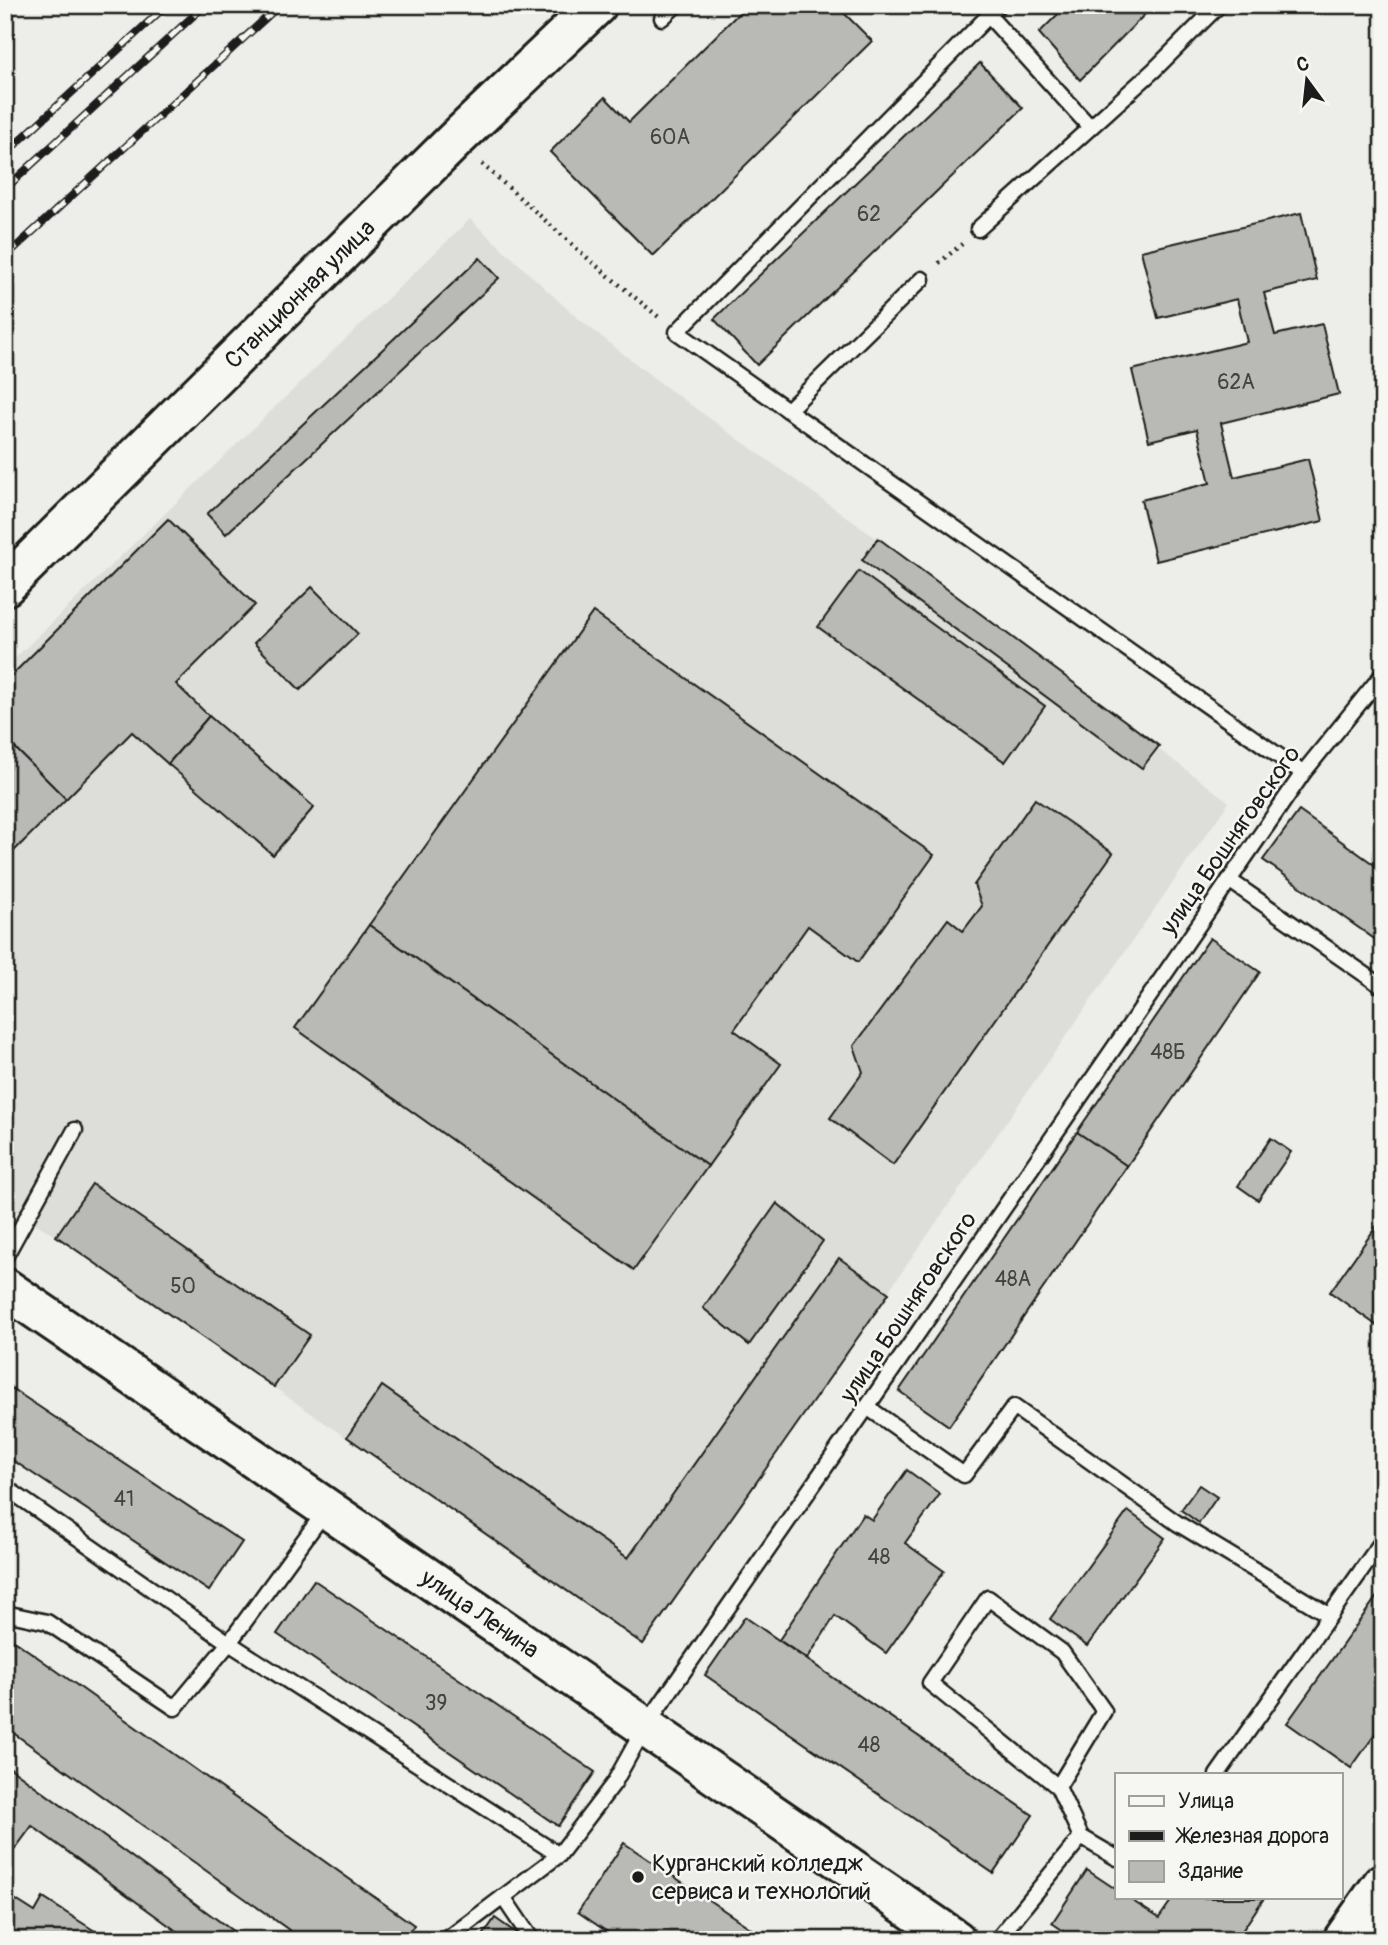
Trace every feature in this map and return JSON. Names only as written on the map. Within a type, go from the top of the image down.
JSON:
[{"type":"main road","name":"Станционная улица","points":[[5,586],[455,140],[597,5]]},
{"type":"main road","name":"улица Ленина","points":[[5,1288],[956,1940]]},
{"type":"main road","points":[[1343,1940],[1383,1883]]},
{"type":"lane","points":[[662,18],[676,5]]},
{"type":"lane","points":[[978,229],[1154,70],[1219,5]]},
{"type":"lane","points":[[1090,127],[994,10],[677,332],[1303,773]]},
{"type":"lane","points":[[788,410],[922,279]]},
{"type":"lane","name":"улица Бошняговского","points":[[446,1940],[559,1855],[614,1783],[645,1727],[1303,773],[1383,674]]},
{"type":"lane","points":[[1229,880],[1383,987]]},
{"type":"lane","points":[[5,1257],[75,1130]]},
{"type":"lane","points":[[867,1407],[964,1475],[1014,1407],[1177,1523],[1329,1615]]},
{"type":"lane","points":[[5,1487],[229,1643],[559,1855]]},
{"type":"lane","points":[[5,1613],[47,1622],[175,1708],[229,1643],[327,1509]]},
{"type":"lane","points":[[1218,1773],[1383,1539]]},
{"type":"lane","points":[[1058,1787],[1104,1710],[1062,1652],[988,1598],[930,1683],[1058,1787],[1081,1837],[1115,1857]]},
{"type":"lane","points":[[997,1940],[1081,1837]]},
{"type":"lane","points":[[503,1897],[531,1940]]},
{"type":"path","points":[[455,140],[593,263],[677,332]]},
{"type":"path","points":[[922,279],[978,229]]},
{"type":"shaded area","points":[[470,219],[574,315],[659,382],[887,546],[1229,802],[643,1644],[56,1236],[5,1205],[5,668]]},
{"type":"building","points":[[747,5],[836,5],[872,41],[653,256],[550,152],[605,97],[629,122]]},
{"type":"building","points":[[1067,5],[1154,5],[1080,80],[1039,33]]},
{"type":"building","points":[[980,63],[1023,108],[757,365],[714,319]]},
{"type":"building","points":[[1301,213],[1317,280],[1264,293],[1275,335],[1322,324],[1339,394],[1221,423],[1234,477],[1308,459],[1323,521],[1156,561],[1141,500],[1210,483],[1197,429],[1149,441],[1132,370],[1247,342],[1237,299],[1158,318],[1141,251]]},
{"type":"building","points":[[480,258],[499,278],[226,534],[207,514]]},
{"type":"building","points":[[168,519],[255,605],[176,684],[209,716],[168,764],[132,732],[66,799],[5,738],[5,682]]},
{"type":"building","points":[[878,538],[1159,746],[1142,768],[862,560]]},
{"type":"building","points":[[859,571],[1045,706],[1005,762],[818,627]]},
{"type":"building","points":[[312,587],[358,634],[300,690],[254,643]]},
{"type":"building","points":[[593,612],[934,855],[858,962],[808,926],[734,1030],[781,1064],[708,1166],[369,925]]},
{"type":"building","points":[[209,716],[314,807],[273,855],[168,764]]},
{"type":"building","points":[[5,738],[66,799],[5,860]]},
{"type":"building","points":[[1035,799],[1113,853],[893,1165],[830,1118],[863,1072],[854,1046],[948,919],[963,931],[982,906],[974,885]]},
{"type":"building","points":[[1299,811],[1383,871],[1383,945],[1263,860]]},
{"type":"building","points":[[369,925],[708,1166],[634,1270],[295,1028]]},
{"type":"building","points":[[1210,938],[1260,972],[1127,1166],[1077,1132]]},
{"type":"building","points":[[1077,1132],[1127,1166],[949,1426],[899,1391]]},
{"type":"building","points":[[1271,1138],[1291,1152],[1258,1200],[1238,1186]]},
{"type":"building","points":[[92,1184],[310,1335],[274,1387],[56,1236]]},
{"type":"building","points":[[777,1203],[823,1241],[749,1345],[703,1308]]},
{"type":"building","points":[[1383,1217],[1383,1330],[1330,1292]]},
{"type":"building","points":[[839,1258],[889,1293],[643,1644],[347,1437],[382,1386],[628,1558]]},
{"type":"building","points":[[5,1384],[242,1542],[209,1591],[5,1455]]},
{"type":"building","points":[[907,1470],[940,1494],[905,1543],[944,1571],[886,1653],[835,1616],[807,1659],[779,1640],[863,1514],[872,1520]]},
{"type":"building","points":[[1199,1485],[1217,1497],[1199,1523],[1181,1510]]},
{"type":"building","points":[[1128,1511],[1165,1538],[1087,1646],[1050,1619]]},
{"type":"building","points":[[314,1580],[595,1772],[558,1826],[277,1634]]},
{"type":"building","points":[[1383,1588],[1383,1723],[1351,1768],[1287,1723]]},
{"type":"building","points":[[745,1617],[1033,1815],[993,1873],[705,1675]]},
{"type":"building","points":[[5,1634],[414,1925],[404,1940],[303,1940],[5,1727]]},
{"type":"building","points":[[5,1764],[245,1940],[189,1940],[32,1826],[7,1860]]},
{"type":"building","name":"Курганский колледж сервиса и технологий","points":[[624,1843],[768,1940],[619,1940],[578,1912]]},
{"type":"building","points":[[1087,1870],[1115,1889],[1115,1899],[1130,1899],[1159,1918],[1172,1899],[1263,1899],[1236,1940],[1077,1940],[1052,1923]]},
{"type":"building","points":[[5,1893],[35,1912],[43,1898],[98,1933],[94,1940],[20,1940],[5,1931]]},
{"type":"building","points":[[495,1918],[526,1940],[480,1940]]},
{"type":"railway","points":[[5,154],[167,5]]},
{"type":"railway","points":[[5,189],[205,5]]},
{"type":"railway","points":[[5,257],[280,5]]},
{"type":"place","name":"Курганский колледж сервиса и технологий","points":[[638,1877]]}]
